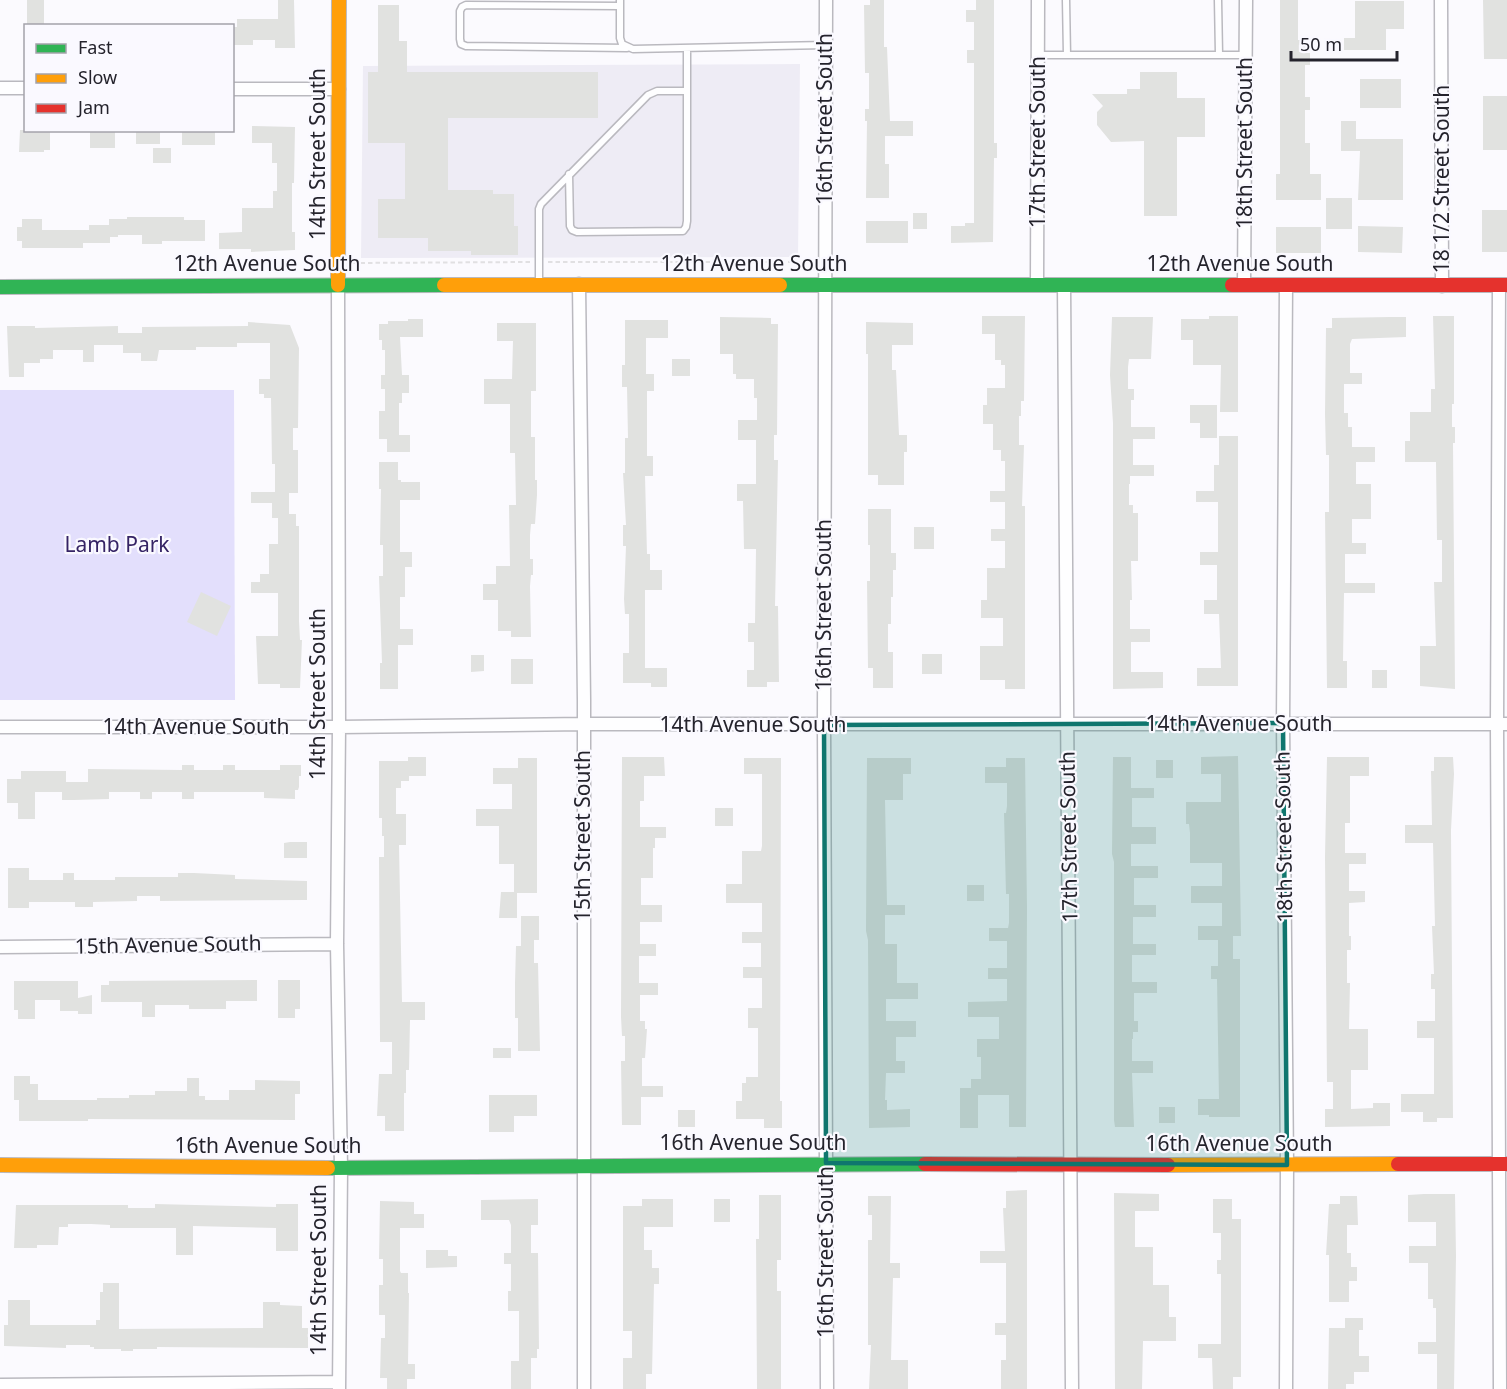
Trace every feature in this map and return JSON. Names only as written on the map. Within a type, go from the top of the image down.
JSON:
[{"type":"street","name":"14th Street South","points":[[339,0],[337,944],[341,1168],[339,1386]]},
{"type":"street","name":"16th Street South","points":[[826,0],[824,725],[827,1389]]},
{"type":"street","name":"17th Street South","points":[[1037,285],[1038,0]]},
{"type":"street","name":"18th Street South","points":[[1244,285],[1246,0]]},
{"type":"street","name":"18 1/2 Street South","points":[[1441,0],[1442,286]]},
{"type":"street","points":[[0,88],[24,88]]},
{"type":"street","points":[[234,89],[339,89]]},
{"type":"street","name":"12th Avenue South","points":[[0,287],[579,284],[1503,285]]},
{"type":"street","name":"15th Street South","points":[[579,284],[583,724],[584,1389]]},
{"type":"street","name":"17th Street South","points":[[1064,285],[1072,1389]]},
{"type":"street","points":[[1500,1389],[1503,1164],[1503,285]]},
{"type":"street","name":"18th Street South","points":[[1286,286],[1283,723],[1287,1165],[1286,1389]]},
{"type":"street","name":"14th Avenue South","points":[[0,728],[339,728],[583,724],[1502,724]]},
{"type":"street","name":"15th Avenue South","points":[[0,947],[337,944]]},
{"type":"street","name":"16th Avenue South","points":[[0,1165],[341,1168],[826,1163],[1503,1164]]},
{"type":"street","points":[[0,1385],[339,1386]]},
{"type":"lane","points":[[1066,0],[1067,55]]},
{"type":"lane","points":[[1218,0],[1219,54]]},
{"type":"lane","points":[[627,48],[622,44],[620,38],[620,3],[462,7],[460,11],[460,39],[461,44],[466,46],[633,49],[826,45]]},
{"type":"lane","points":[[569,174],[572,230],[577,232],[683,231],[687,221],[687,48]]},
{"type":"lane","points":[[1038,55],[1245,55]]},
{"type":"lane","points":[[539,285],[539,209],[544,199],[648,95],[657,91],[687,91]]},
{"type":"path","points":[[338,264],[824,262]]},
{"type":"highlighted area","points":[[1283,723],[1287,1165],[826,1163],[824,725]]},
{"type":"shaded area","points":[[800,64],[798,257],[361,258],[363,66]]},
{"type":"green space","name":"Lamb Park","points":[[0,390],[234,390],[235,700],[0,700]]},
{"type":"building","points":[[27,0],[44,0],[44,24],[27,24]]},
{"type":"building","points":[[278,0],[294,0],[295,48],[275,48],[275,40],[253,40],[253,45],[234,45],[234,27],[237,27],[237,19],[278,19]]},
{"type":"building","points":[[870,0],[884,0],[884,47],[887,47],[890,121],[913,121],[913,136],[885,136],[885,164],[889,164],[889,198],[866,198],[867,121],[865,121],[865,109],[869,109],[869,73],[865,73],[864,5],[870,5]]},
{"type":"building","points":[[976,0],[994,0],[994,143],[997,143],[997,158],[994,158],[993,242],[951,243],[951,226],[965,226],[965,223],[974,223],[974,63],[967,63],[967,50],[974,50],[974,22],[966,22],[966,10],[976,10]]},
{"type":"building","points":[[1280,0],[1298,0],[1298,40],[1305,40],[1305,53],[1310,53],[1310,65],[1305,65],[1305,97],[1310,97],[1310,110],[1305,110],[1305,143],[1310,143],[1310,174],[1321,174],[1321,200],[1276,200],[1276,174],[1280,174]]},
{"type":"building","points":[[1483,0],[1507,0],[1507,59],[1484,59]]},
{"type":"building","points":[[1355,1],[1404,1],[1404,29],[1386,29],[1386,50],[1344,50],[1344,38],[1355,38]]},
{"type":"building","points":[[378,5],[399,5],[399,41],[407,41],[407,72],[598,72],[598,118],[448,118],[448,190],[493,190],[493,194],[514,194],[514,226],[518,226],[518,255],[471,255],[471,251],[428,251],[428,238],[378,238],[378,199],[405,199],[405,143],[368,143],[368,72],[378,72]]},
{"type":"building","points":[[1140,72],[1177,72],[1177,98],[1205,98],[1205,137],[1177,137],[1177,216],[1144,216],[1144,141],[1111,142],[1097,125],[1097,112],[1103,106],[1092,94],[1127,94],[1127,89],[1140,89]]},
{"type":"building","points":[[1360,79],[1401,79],[1401,108],[1360,108]]},
{"type":"building","points":[[1483,96],[1507,96],[1507,150],[1483,150]]},
{"type":"building","points":[[1341,121],[1356,121],[1356,139],[1403,139],[1403,200],[1358,200],[1360,151],[1341,151]]},
{"type":"building","points":[[252,126],[295,127],[292,232],[295,232],[295,250],[251,252],[251,249],[219,249],[219,233],[242,232],[242,208],[273,208],[273,191],[277,191],[277,163],[272,163],[272,143],[252,143]]},
{"type":"building","points":[[20,130],[50,132],[50,150],[19,152]]},
{"type":"building","points":[[90,132],[115,132],[115,148],[90,148]]},
{"type":"building","points":[[136,132],[160,132],[160,144],[136,144]]},
{"type":"building","points":[[182,132],[215,132],[215,145],[182,145]]},
{"type":"building","points":[[153,148],[171,148],[171,163],[153,163]]},
{"type":"building","points":[[1326,198],[1352,198],[1352,229],[1326,229]]},
{"type":"building","points":[[1482,210],[1507,210],[1507,252],[1482,252]]},
{"type":"building","points":[[913,213],[927,213],[927,229],[913,229]]},
{"type":"building","points":[[127,217],[184,217],[184,220],[205,220],[205,241],[162,241],[162,244],[142,244],[142,235],[118,235],[118,237],[110,237],[110,243],[83,243],[83,248],[22,248],[22,241],[17,241],[17,227],[22,227],[22,219],[42,219],[42,230],[89,230],[89,225],[109,225],[109,219],[127,219]]},
{"type":"building","points":[[866,221],[908,221],[908,243],[866,243]]},
{"type":"building","points":[[1358,226],[1403,227],[1402,253],[1358,252]]},
{"type":"building","points":[[1276,227],[1321,227],[1321,253],[1276,253]]},
{"type":"building","points":[[982,316],[1025,316],[1024,401],[1021,401],[1021,416],[1019,416],[1019,445],[1024,445],[1022,506],[1025,506],[1025,689],[1005,689],[1005,680],[980,680],[980,646],[1003,646],[1003,618],[981,618],[981,600],[987,600],[987,568],[1005,568],[1005,541],[991,541],[991,529],[1005,529],[1005,502],[990,502],[990,491],[1005,491],[1005,461],[1001,461],[1001,450],[993,450],[993,424],[983,424],[983,405],[987,405],[987,388],[1005,388],[1005,365],[1001,365],[1001,360],[995,360],[995,334],[982,334]]},
{"type":"building","points":[[1209,316],[1238,316],[1238,412],[1220,412],[1221,365],[1193,365],[1193,340],[1181,340],[1181,319],[1209,319]]},
{"type":"building","points":[[1433,316],[1454,316],[1452,427],[1455,427],[1455,443],[1453,443],[1455,689],[1420,686],[1420,646],[1436,646],[1434,582],[1442,582],[1442,540],[1437,540],[1436,462],[1405,462],[1405,441],[1410,441],[1410,412],[1431,412],[1431,389],[1435,389]]},
{"type":"building","points":[[720,317],[771,318],[771,324],[778,324],[777,435],[774,435],[774,460],[778,460],[775,606],[778,606],[779,682],[767,682],[767,687],[747,687],[747,670],[754,670],[754,642],[748,642],[748,623],[755,623],[756,549],[744,549],[743,501],[737,501],[737,484],[756,484],[756,440],[738,440],[738,420],[757,420],[757,398],[754,398],[754,379],[736,379],[736,374],[733,374],[733,354],[720,354]]},
{"type":"building","points":[[1112,317],[1153,317],[1151,359],[1129,359],[1128,367],[1128,389],[1134,389],[1134,400],[1131,400],[1131,427],[1155,427],[1155,439],[1133,439],[1133,465],[1154,465],[1154,476],[1130,476],[1129,484],[1129,505],[1133,505],[1133,513],[1138,513],[1138,561],[1131,561],[1130,629],[1150,629],[1150,642],[1131,642],[1131,672],[1163,672],[1163,688],[1113,689],[1113,423],[1110,375]]},
{"type":"building","points":[[1406,317],[1406,337],[1352,339],[1350,344],[1350,373],[1362,373],[1362,384],[1344,384],[1344,413],[1348,413],[1348,427],[1352,427],[1352,447],[1375,447],[1375,462],[1356,462],[1356,484],[1371,484],[1371,519],[1352,519],[1352,543],[1366,543],[1366,554],[1345,554],[1345,583],[1375,583],[1375,593],[1344,593],[1343,661],[1347,661],[1347,688],[1327,688],[1325,512],[1329,512],[1329,455],[1326,455],[1325,414],[1326,328],[1332,328],[1332,318]]},
{"type":"building","points":[[408,319],[423,319],[423,337],[400,337],[402,375],[409,375],[409,393],[402,393],[402,403],[399,403],[399,435],[410,435],[410,452],[387,452],[387,439],[379,439],[379,411],[385,411],[385,389],[381,389],[381,375],[385,375],[385,350],[382,350],[382,340],[379,340],[379,324],[388,324],[388,321],[408,321]]},
{"type":"building","points":[[625,320],[668,320],[668,338],[646,338],[646,374],[654,374],[654,391],[647,391],[647,456],[653,456],[653,476],[645,476],[647,554],[650,554],[650,570],[662,570],[662,590],[645,590],[645,668],[667,668],[667,687],[651,687],[651,683],[623,683],[623,653],[629,653],[629,614],[625,614],[624,599],[626,546],[623,546],[623,525],[626,525],[623,473],[625,473],[625,438],[628,438],[627,387],[622,387],[622,365],[625,365]]},
{"type":"building","points":[[248,322],[290,325],[299,348],[298,428],[293,428],[293,450],[298,450],[298,493],[289,493],[289,514],[296,514],[296,526],[299,526],[299,621],[300,640],[302,640],[300,688],[280,688],[280,684],[258,684],[256,636],[278,636],[278,593],[251,593],[251,582],[260,582],[260,574],[269,574],[269,544],[278,544],[278,518],[272,518],[272,503],[251,503],[251,492],[275,492],[275,464],[272,464],[271,398],[264,398],[264,394],[259,394],[259,379],[270,379],[270,343],[237,343],[237,347],[196,347],[196,350],[159,350],[157,361],[141,361],[141,353],[123,353],[123,345],[94,345],[94,362],[83,362],[83,350],[53,350],[53,359],[40,359],[40,363],[24,363],[24,377],[9,377],[7,326],[35,326],[35,328],[118,326],[118,333],[142,333],[142,327],[248,326]]},
{"type":"building","points":[[866,322],[913,323],[913,345],[892,345],[892,370],[896,370],[899,435],[907,435],[907,452],[904,452],[904,485],[878,485],[878,475],[868,475]]},
{"type":"building","points":[[497,323],[536,323],[536,391],[531,391],[531,437],[535,437],[537,495],[535,524],[531,524],[530,535],[530,559],[533,559],[530,586],[531,637],[511,637],[511,631],[498,631],[498,600],[483,600],[483,584],[496,584],[496,566],[510,566],[509,505],[516,505],[515,453],[510,453],[510,404],[484,404],[484,379],[512,379],[513,341],[497,341]]},
{"type":"building","points":[[672,359],[690,359],[690,376],[672,376]]},
{"type":"building","points":[[1190,405],[1217,405],[1217,438],[1200,438],[1200,423],[1190,423]]},
{"type":"building","points":[[1219,436],[1238,436],[1238,686],[1197,686],[1197,668],[1221,668],[1219,614],[1204,614],[1204,600],[1217,600],[1217,565],[1200,565],[1200,552],[1218,552],[1218,502],[1196,502],[1196,491],[1214,491],[1214,465],[1219,465]]},
{"type":"building","points":[[379,462],[398,462],[398,480],[401,482],[420,482],[420,500],[400,500],[400,552],[412,552],[412,567],[405,567],[405,597],[400,597],[400,629],[413,629],[413,645],[398,645],[398,689],[380,689],[380,663],[382,663],[379,576],[383,576],[383,545],[380,545]]},
{"type":"building","points":[[868,509],[891,509],[891,553],[896,553],[896,570],[893,570],[888,652],[893,652],[893,688],[873,688],[873,668],[868,668],[867,581],[870,581],[870,545],[868,545]]},
{"type":"building","points":[[914,527],[934,527],[934,549],[914,549]]},
{"type":"building","points":[[201,592],[231,606],[217,636],[187,622]]},
{"type":"building","points":[[922,654],[942,654],[942,674],[922,674]]},
{"type":"building","points":[[471,655],[484,655],[484,671],[471,672]]},
{"type":"building","points":[[511,659],[533,659],[533,684],[511,684]]},
{"type":"building","points":[[1372,670],[1387,670],[1387,688],[1372,688]]},
{"type":"building","points":[[1238,756],[1241,936],[1233,936],[1233,959],[1240,959],[1240,1117],[1209,1117],[1209,1115],[1198,1115],[1198,1099],[1219,1099],[1217,979],[1211,979],[1211,966],[1218,966],[1218,940],[1198,940],[1198,926],[1222,926],[1222,903],[1191,903],[1191,886],[1222,886],[1222,863],[1190,863],[1190,833],[1189,824],[1186,824],[1186,802],[1221,802],[1221,774],[1201,774],[1201,757]]},
{"type":"building","points":[[408,757],[426,757],[426,776],[409,776],[409,781],[401,781],[401,788],[396,788],[396,814],[406,814],[406,845],[399,845],[402,1002],[425,1002],[425,1020],[410,1020],[409,1070],[406,1070],[406,1093],[404,1093],[404,1131],[385,1131],[385,1116],[377,1116],[379,1074],[392,1074],[392,1042],[380,1042],[379,857],[384,857],[384,836],[382,836],[382,818],[379,818],[379,761],[408,761]]},
{"type":"building","points":[[622,757],[664,757],[665,776],[644,776],[644,801],[640,801],[640,827],[666,827],[666,838],[655,838],[653,878],[641,878],[641,905],[662,905],[662,922],[640,922],[640,944],[656,944],[656,956],[639,956],[639,983],[658,983],[658,995],[640,995],[640,1021],[645,1021],[645,1029],[647,1029],[645,1058],[642,1058],[642,1086],[663,1086],[663,1097],[641,1097],[641,1125],[622,1125],[621,1061],[625,1061],[625,1036],[622,1036],[621,1017]]},
{"type":"building","points":[[1113,757],[1131,757],[1131,788],[1154,788],[1154,798],[1132,798],[1132,827],[1156,827],[1156,844],[1131,844],[1131,866],[1158,866],[1158,878],[1134,878],[1134,905],[1156,905],[1156,917],[1133,917],[1133,944],[1156,944],[1156,955],[1132,955],[1132,982],[1157,982],[1157,993],[1134,993],[1134,1021],[1138,1021],[1138,1032],[1133,1032],[1132,1061],[1153,1061],[1153,1073],[1132,1073],[1134,1127],[1115,1127],[1114,1120]]},
{"type":"building","points":[[1327,757],[1369,757],[1369,776],[1350,776],[1350,823],[1345,823],[1345,853],[1366,853],[1366,864],[1349,864],[1349,891],[1365,891],[1365,902],[1349,903],[1351,950],[1347,950],[1347,983],[1350,983],[1349,1029],[1368,1029],[1368,1070],[1351,1070],[1351,1109],[1373,1108],[1373,1103],[1390,1103],[1390,1126],[1325,1127],[1325,1109],[1333,1109],[1333,1082],[1327,1082],[1325,857]]},
{"type":"building","points":[[1434,757],[1453,757],[1454,774],[1451,830],[1453,1118],[1437,1118],[1437,1122],[1423,1122],[1423,1112],[1401,1112],[1401,1094],[1434,1094],[1434,1038],[1417,1038],[1417,1021],[1435,1021],[1435,989],[1431,989],[1431,974],[1434,974],[1432,926],[1435,926],[1433,843],[1405,843],[1405,825],[1432,825],[1431,771],[1434,771]]},
{"type":"building","points":[[518,758],[537,758],[537,893],[517,893],[517,918],[499,918],[501,892],[514,892],[514,864],[499,864],[499,826],[476,826],[476,809],[512,809],[512,784],[493,784],[493,768],[518,768]]},
{"type":"building","points":[[744,758],[781,758],[780,1101],[782,1101],[782,1128],[764,1128],[764,1119],[736,1119],[736,1101],[742,1101],[742,1083],[746,1083],[746,1077],[758,1077],[758,1028],[748,1028],[748,1008],[762,1008],[762,978],[743,978],[743,967],[761,967],[761,943],[742,943],[742,932],[762,932],[762,903],[726,903],[726,884],[742,884],[742,851],[761,851],[762,846],[762,774],[744,774]]},
{"type":"building","points":[[867,758],[911,758],[911,774],[903,774],[903,800],[885,800],[887,905],[905,905],[905,915],[885,915],[885,944],[897,944],[897,983],[918,983],[918,999],[886,999],[886,1021],[916,1021],[916,1037],[896,1037],[896,1061],[905,1061],[905,1073],[886,1073],[885,1100],[887,1100],[887,1110],[910,1109],[910,1127],[869,1128],[868,940],[866,931]]},
{"type":"building","points":[[1006,758],[1025,758],[1026,1127],[1009,1127],[1009,1095],[978,1095],[978,1128],[960,1128],[960,1088],[971,1088],[971,1079],[981,1079],[981,1057],[977,1057],[977,1039],[999,1039],[999,1017],[968,1017],[968,1002],[1007,1001],[1007,979],[988,979],[988,968],[1007,968],[1007,941],[989,941],[989,928],[1008,928],[1009,923],[1004,813],[1006,813],[1007,806],[1007,783],[985,783],[985,767],[1006,767]]},
{"type":"building","points":[[1156,760],[1173,760],[1173,778],[1156,778]]},
{"type":"building","points":[[182,765],[194,765],[194,770],[223,770],[223,765],[235,765],[235,770],[280,770],[280,765],[301,765],[301,776],[299,776],[298,790],[295,790],[295,799],[264,798],[264,792],[194,792],[194,799],[182,799],[182,792],[152,792],[152,799],[140,799],[140,792],[109,792],[109,799],[62,800],[62,792],[35,792],[35,819],[18,819],[18,803],[7,803],[7,779],[21,779],[21,771],[66,771],[66,782],[88,782],[88,769],[182,770]]},
{"type":"building","points":[[715,808],[733,808],[733,826],[715,826]]},
{"type":"building","points":[[307,842],[307,858],[284,858],[284,843]]},
{"type":"building","points":[[8,868],[29,868],[29,880],[63,880],[63,873],[74,873],[74,880],[115,880],[115,877],[178,877],[178,873],[194,873],[235,875],[235,879],[307,881],[307,900],[160,901],[160,896],[137,896],[137,901],[93,902],[93,907],[75,907],[75,902],[29,902],[29,908],[8,908]]},
{"type":"building","points":[[967,885],[984,885],[984,901],[967,901]]},
{"type":"building","points":[[521,916],[539,916],[539,940],[534,940],[534,963],[538,963],[540,1051],[518,1051],[515,983],[516,946],[521,946]]},
{"type":"building","points":[[257,980],[257,1001],[226,1001],[226,1009],[189,1009],[189,1005],[155,1005],[155,1017],[142,1017],[142,1002],[101,1002],[101,985],[109,985],[109,981]]},
{"type":"building","points":[[278,980],[300,980],[300,1009],[295,1009],[295,1018],[278,1018]]},
{"type":"building","points":[[14,981],[78,981],[78,998],[92,995],[92,1014],[60,1011],[60,1000],[35,1000],[35,1019],[18,1019],[18,1010],[14,1010]]},
{"type":"building","points":[[493,1048],[511,1048],[511,1058],[493,1058]]},
{"type":"building","points":[[14,1076],[30,1076],[30,1084],[38,1084],[38,1100],[97,1100],[97,1098],[129,1098],[129,1095],[155,1095],[155,1091],[187,1091],[187,1078],[199,1078],[199,1096],[205,1096],[205,1100],[229,1100],[229,1090],[255,1090],[255,1080],[300,1081],[300,1094],[295,1094],[295,1120],[19,1121],[19,1100],[14,1100]]},
{"type":"building","points":[[489,1095],[537,1095],[537,1116],[514,1116],[514,1132],[489,1132]]},
{"type":"building","points":[[1159,1107],[1175,1107],[1175,1123],[1159,1123]]},
{"type":"building","points":[[678,1110],[695,1110],[695,1127],[678,1127]]},
{"type":"building","points":[[1027,1190],[1027,1389],[1001,1389],[1001,1360],[1006,1360],[1006,1335],[995,1335],[995,1323],[1006,1323],[1006,1263],[980,1263],[980,1251],[1005,1251],[1003,1208],[1006,1208],[1006,1191]]},
{"type":"building","points":[[1114,1193],[1159,1194],[1159,1211],[1135,1211],[1135,1247],[1153,1247],[1153,1285],[1169,1285],[1169,1317],[1176,1317],[1176,1341],[1143,1341],[1142,1389],[1115,1389]]},
{"type":"building","points":[[1455,1194],[1454,1389],[1437,1389],[1437,1354],[1418,1354],[1418,1342],[1436,1342],[1436,1308],[1433,1308],[1433,1299],[1428,1299],[1428,1263],[1409,1263],[1409,1246],[1436,1246],[1436,1222],[1408,1222],[1408,1195]]},
{"type":"building","points":[[759,1195],[781,1195],[781,1260],[777,1260],[777,1291],[781,1291],[781,1389],[757,1389],[756,1239],[759,1239]]},
{"type":"building","points":[[868,1196],[891,1196],[890,1263],[900,1263],[900,1278],[893,1278],[891,1360],[908,1360],[908,1389],[869,1389],[871,1345],[868,1345],[868,1240],[872,1240],[872,1215],[868,1215]]},
{"type":"building","points":[[1340,1196],[1357,1196],[1358,1225],[1347,1225],[1347,1253],[1351,1253],[1351,1267],[1357,1267],[1357,1281],[1349,1281],[1349,1302],[1329,1302],[1329,1255],[1326,1255],[1329,1204],[1340,1204]]},
{"type":"building","points":[[538,1199],[538,1225],[531,1225],[531,1253],[538,1253],[539,1349],[537,1349],[537,1358],[531,1358],[531,1389],[511,1389],[511,1361],[519,1361],[519,1311],[508,1311],[511,1264],[504,1264],[504,1253],[511,1253],[511,1225],[509,1220],[481,1220],[481,1200]]},
{"type":"building","points":[[642,1199],[673,1199],[673,1227],[644,1227],[644,1250],[652,1250],[652,1268],[659,1268],[659,1284],[654,1284],[652,1374],[646,1374],[646,1389],[623,1389],[623,1358],[632,1358],[632,1331],[623,1331],[623,1206],[642,1206]]},
{"type":"building","points":[[714,1199],[730,1199],[730,1222],[714,1222]]},
{"type":"building","points":[[1213,1199],[1232,1199],[1232,1219],[1241,1219],[1241,1377],[1233,1377],[1233,1389],[1213,1389],[1212,1358],[1198,1358],[1198,1344],[1221,1344],[1221,1274],[1217,1274],[1217,1260],[1221,1260],[1221,1233],[1213,1233]]},
{"type":"building","points":[[380,1201],[414,1202],[414,1214],[424,1214],[424,1228],[400,1228],[400,1271],[408,1273],[408,1364],[415,1364],[415,1379],[407,1379],[407,1389],[387,1389],[387,1378],[380,1378],[381,1338],[385,1338],[385,1315],[379,1315],[379,1285],[383,1285],[383,1259],[379,1259]]},
{"type":"building","points":[[155,1204],[276,1207],[276,1204],[298,1204],[298,1251],[276,1251],[276,1228],[193,1226],[193,1255],[176,1255],[176,1228],[110,1228],[110,1225],[91,1224],[68,1224],[68,1227],[59,1227],[58,1245],[14,1248],[16,1205],[128,1205],[128,1208],[155,1208]]},
{"type":"building","points":[[426,1250],[448,1250],[448,1256],[457,1256],[457,1267],[426,1268]]},
{"type":"building","points":[[103,1283],[119,1283],[119,1329],[263,1328],[263,1302],[280,1302],[280,1305],[302,1306],[302,1328],[308,1328],[308,1348],[157,1347],[157,1349],[121,1351],[121,1349],[94,1349],[90,1345],[66,1345],[66,1348],[4,1346],[4,1325],[8,1325],[8,1300],[30,1300],[30,1325],[96,1325],[96,1320],[100,1320],[100,1292],[103,1292]]},
{"type":"building","points":[[1345,1318],[1363,1318],[1363,1330],[1359,1330],[1359,1356],[1369,1356],[1369,1372],[1354,1372],[1354,1384],[1346,1384],[1346,1389],[1328,1389],[1329,1328],[1345,1328]]},
{"type":"traffic: fast","points":[[0,287],[444,285]]},
{"type":"traffic: fast","points":[[780,285],[1232,285]]},
{"type":"traffic: fast","points":[[328,1168],[925,1164]]},
{"type":"traffic: slow","points":[[338,285],[339,0]]},
{"type":"traffic: slow","points":[[444,285],[780,285]]},
{"type":"traffic: slow","points":[[1168,1165],[1398,1164]]},
{"type":"traffic: slow","points":[[0,1165],[328,1168]]},
{"type":"traffic: jam","points":[[1232,285],[1507,285]]},
{"type":"traffic: jam","points":[[925,1164],[1168,1165]]},
{"type":"traffic: jam","points":[[1398,1164],[1507,1164]]}]
